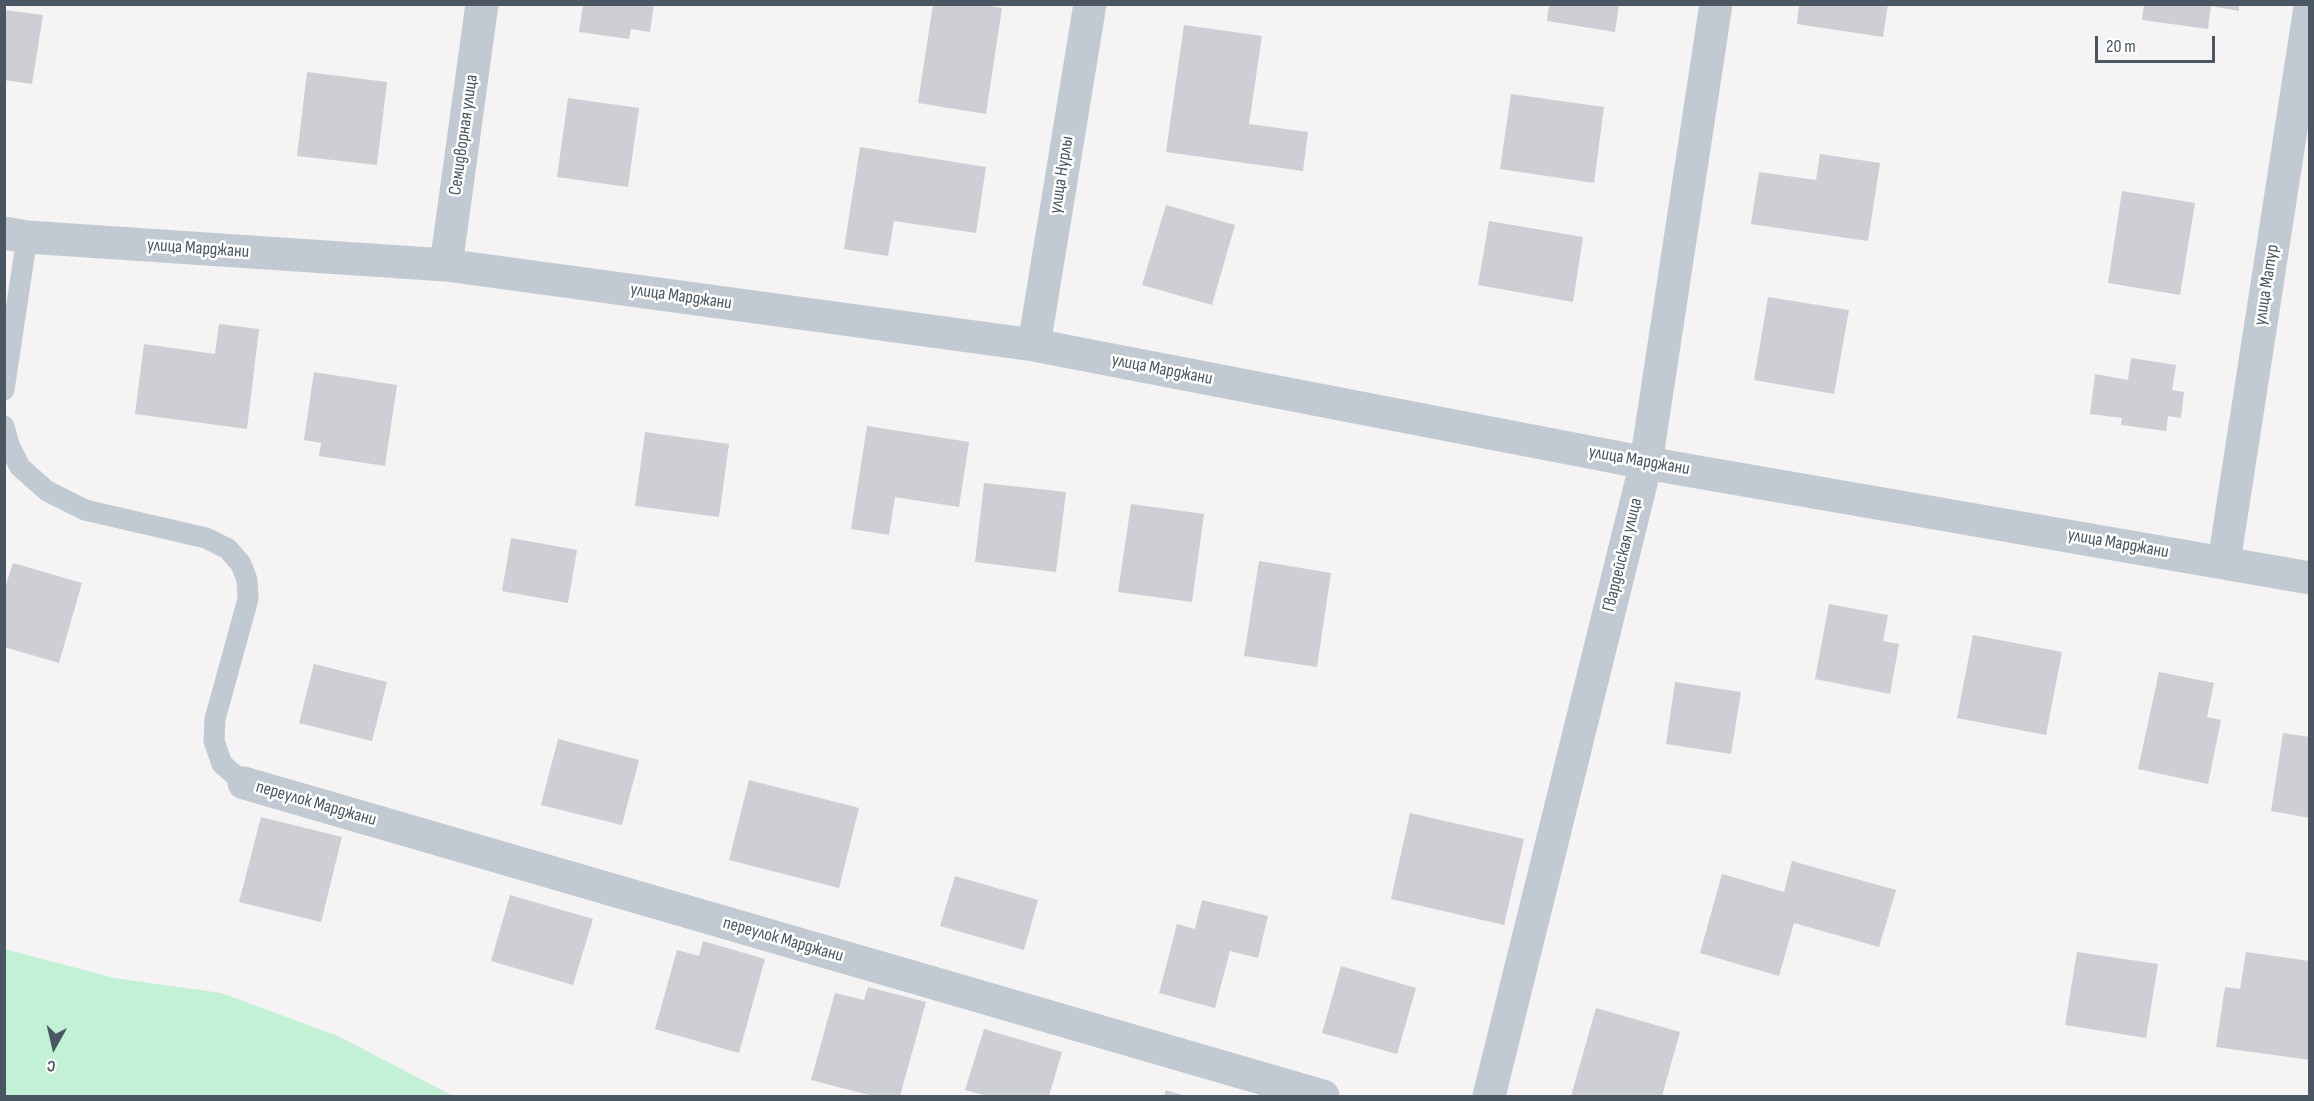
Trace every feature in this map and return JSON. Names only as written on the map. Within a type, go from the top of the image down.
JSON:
[{"type":"street","name":"Семидворная улица","points":[[446,265],[482,4]]},
{"type":"street","name":"улица Нурлы","points":[[1034,345],[1090,4]]},
{"type":"street","name":"Гвардейская улица","points":[[1489,1096],[1646,463],[1716,4]]},
{"type":"street","name":"улица Матур","points":[[2224,562],[2310,7]]},
{"type":"street","name":"улица Марджани","points":[[16,235],[446,265],[1034,345],[1646,463],[2310,578]]},
{"type":"street","name":"переулок Марджани","points":[[244,783],[1323,1096]]},
{"type":"lane","points":[[4,390],[16,235]]},
{"type":"lane","points":[[4,426],[9,445],[20,467],[47,491],[85,510],[206,538],[228,549],[241,564],[247,580],[248,599],[215,719],[213,741],[222,764],[244,783]]},
{"type":"green space","points":[[5,949],[114,978],[221,993],[338,1036],[453,1096],[5,1096]]},
{"type":"building","points":[[583,4],[654,4],[650,32],[631,29],[629,39],[579,32]]},
{"type":"building","points":[[933,4],[981,4],[1002,8],[986,114],[918,103]]},
{"type":"building","points":[[1549,4],[1619,4],[1615,32],[1547,21]]},
{"type":"building","points":[[1799,4],[1888,4],[1883,37],[1797,24]]},
{"type":"building","points":[[2144,4],[2239,4],[2239,11],[2211,6],[2208,29],[2142,20]]},
{"type":"building","points":[[4,10],[43,15],[32,84],[4,80]]},
{"type":"building","points":[[1184,25],[1262,36],[1249,124],[1308,132],[1303,171],[1166,152]]},
{"type":"building","points":[[307,72],[387,82],[377,165],[297,156]]},
{"type":"building","points":[[1511,94],[1604,107],[1594,183],[1500,169]]},
{"type":"building","points":[[568,98],[639,108],[628,187],[557,177]]},
{"type":"building","points":[[860,147],[986,167],[976,233],[894,221],[888,256],[844,249]]},
{"type":"building","points":[[1820,154],[1880,163],[1868,241],[1751,224],[1759,172],[1816,180]]},
{"type":"building","points":[[2122,191],[2195,203],[2180,295],[2108,283]]},
{"type":"building","points":[[1166,205],[1235,225],[1212,305],[1142,285]]},
{"type":"building","points":[[1489,221],[1583,237],[1573,302],[1478,285]]},
{"type":"building","points":[[1768,297],[1849,310],[1834,394],[1754,380]]},
{"type":"building","points":[[219,324],[259,329],[247,429],[135,414],[144,344],[215,354]]},
{"type":"building","points":[[2131,358],[2176,365],[2172,390],[2184,392],[2181,418],[2168,416],[2166,431],[2121,425],[2122,418],[2090,414],[2095,374],[2128,380]]},
{"type":"building","points":[[314,372],[397,385],[385,466],[319,456],[321,443],[304,440]]},
{"type":"building","points":[[867,426],[969,442],[959,507],[895,497],[889,535],[851,529]]},
{"type":"building","points":[[645,432],[729,444],[719,517],[635,506]]},
{"type":"building","points":[[984,483],[1066,492],[1056,572],[975,562]]},
{"type":"building","points":[[1131,504],[1204,514],[1192,602],[1118,592]]},
{"type":"building","points":[[511,538],[577,550],[568,603],[502,591]]},
{"type":"building","points":[[1259,561],[1331,573],[1317,667],[1244,656]]},
{"type":"building","points":[[13,563],[82,583],[59,663],[4,647],[4,591]]},
{"type":"building","points":[[1829,604],[1888,615],[1883,641],[1899,644],[1890,694],[1815,679]]},
{"type":"building","points":[[1973,635],[2062,652],[2046,735],[1957,718]]},
{"type":"building","points":[[314,664],[387,682],[372,741],[299,723]]},
{"type":"building","points":[[2159,672],[2214,683],[2207,717],[2221,720],[2208,784],[2138,769]]},
{"type":"building","points":[[1675,682],[1741,692],[1731,754],[1666,744]]},
{"type":"building","points":[[2283,733],[2310,737],[2310,818],[2271,811]]},
{"type":"building","points":[[558,739],[639,760],[622,825],[541,805]]},
{"type":"building","points":[[749,780],[859,808],[839,888],[729,860]]},
{"type":"building","points":[[1410,813],[1524,839],[1504,925],[1391,899]]},
{"type":"building","points":[[261,817],[342,837],[321,922],[239,902]]},
{"type":"building","points":[[1792,861],[1896,890],[1879,947],[1794,923],[1779,976],[1700,953],[1722,874],[1784,892]]},
{"type":"building","points":[[955,876],[1038,900],[1024,950],[940,926]]},
{"type":"building","points":[[510,895],[593,919],[573,985],[491,961]]},
{"type":"building","points":[[1202,900],[1268,916],[1258,958],[1230,951],[1215,1008],[1159,993],[1177,924],[1195,929]]},
{"type":"building","points":[[703,941],[765,959],[739,1053],[655,1029],[677,950],[699,956]]},
{"type":"building","points":[[2077,952],[2158,964],[2146,1038],[2065,1025]]},
{"type":"building","points":[[2246,952],[2310,961],[2310,1060],[2216,1047],[2225,987],[2240,989]]},
{"type":"building","points":[[1341,966],[1416,988],[1397,1054],[1322,1033]]},
{"type":"building","points":[[868,987],[926,1002],[900,1096],[873,1096],[811,1080],[835,993],[864,1000]]},
{"type":"building","points":[[1596,1008],[1680,1032],[1662,1096],[1571,1096]]},
{"type":"building","points":[[984,1029],[1062,1052],[1049,1096],[988,1096],[965,1090]]},
{"type":"building","points":[[1166,1090],[1185,1096],[1164,1096]]}]
